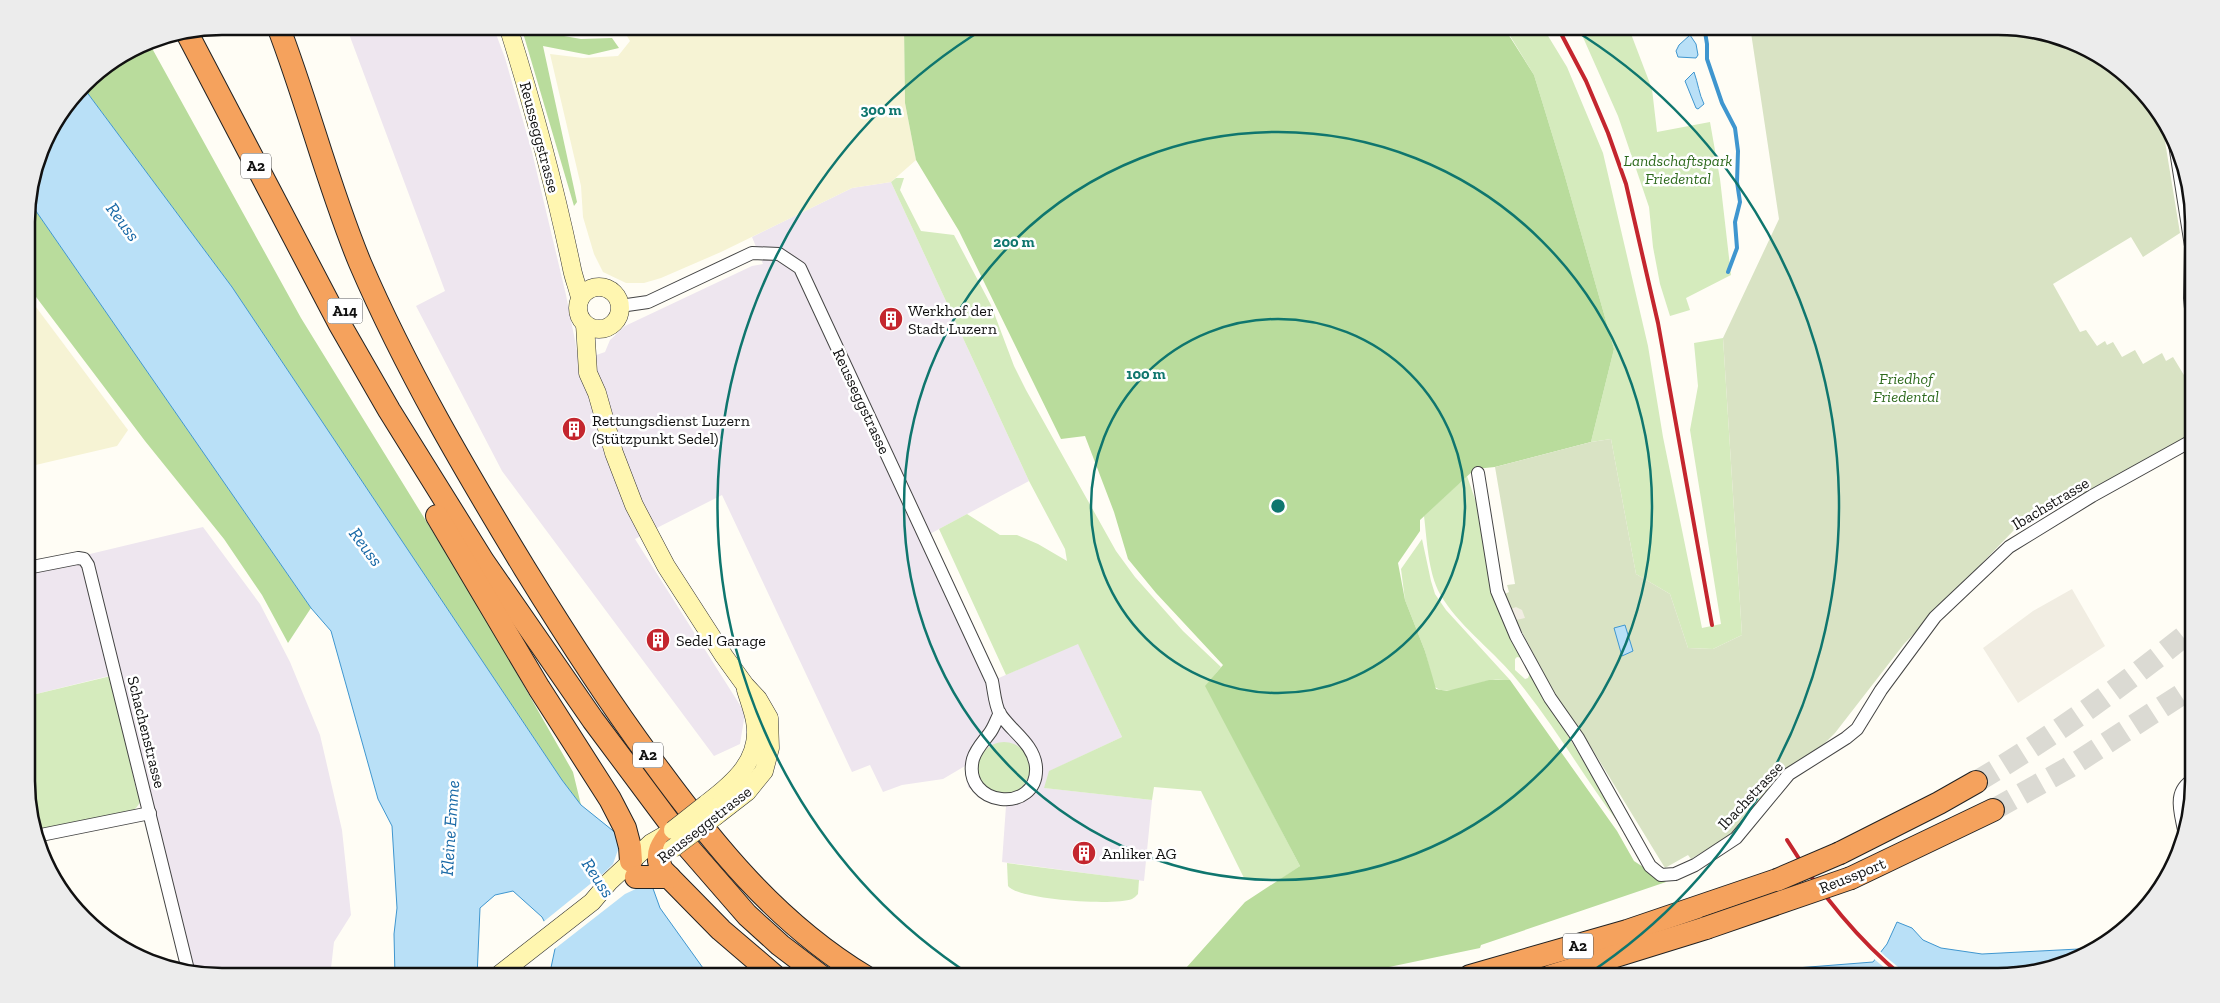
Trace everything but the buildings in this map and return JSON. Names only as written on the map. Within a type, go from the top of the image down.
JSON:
[{"type":"highway","name":"A2","points":[[270,35],[299,82]]},
{"type":"highway","points":[[281,35],[299,82]]},
{"type":"highway","name":"A2","points":[[291,35],[299,82],[342,216],[395,339],[442,429],[560,628],[633,735],[714,843],[783,916],[809,938],[853,968]]},
{"type":"highway","name":"A14","points":[[203,36],[340,302],[391,392],[466,517],[502,586]]},
{"type":"highway","name":"A2","points":[[190,38],[321,292],[389,410],[483,561],[593,720],[686,846],[747,914],[780,945],[810,968]]},
{"type":"highway","points":[[321,292],[346,359],[500,625],[610,799],[625,828],[630,847],[629,870]]},
{"type":"highway","name":"A2","points":[[1499,968],[1684,913],[1778,880],[1840,853],[1976,782]]},
{"type":"highway","points":[[610,799],[643,837],[664,851],[743,950],[765,968]]},
{"type":"highway","name":"Reussport","points":[[1577,968],[1706,928],[1850,878],[1993,810]]},
{"type":"highway","points":[[629,870],[664,851]]},
{"type":"main road","name":"Reusseggstrasse","points":[[511,35],[542,138],[569,249],[572,271],[580,298]]},
{"type":"main road","name":"Reusseggstrasse","points":[[569,249],[592,280],[600,287]]},
{"type":"main road","points":[[600,287],[613,292],[620,306],[618,317],[606,328],[595,329],[581,320],[578,309],[580,298],[590,289],[600,287]]},
{"type":"main road","name":"Reusseggstrasse","points":[[508,968],[592,902],[614,892],[629,870],[664,851],[711,810],[747,792],[758,780],[768,760],[771,738],[769,718],[761,704],[744,685],[677,582],[649,535],[620,471],[587,366],[585,324]]},
{"type":"main road","name":"Reusseggstrasse","points":[[597,393],[597,356],[606,328]]},
{"type":"street","name":"Reusseggstrasse","points":[[620,306],[648,302],[752,253],[779,254],[800,268],[992,681],[1000,713],[1030,749],[1036,768],[1033,781],[1030,788],[1018,798],[1011,800],[996,800],[985,794],[974,782],[972,771],[973,759],[1000,713]]},
{"type":"street","name":"Ibachstrasse","points":[[1478,473],[1497,590],[1516,636],[1550,698],[1578,738],[1650,866],[1657,874],[1666,876],[1695,865],[1736,838],[1789,774],[1852,734],[1890,676],[1935,617],[2009,547],[2092,496],[2185,444]]},
{"type":"street","name":"Schachenstrasse","points":[[35,567],[78,558],[84,559],[88,565],[187,964]]},
{"type":"street","points":[[2181,817],[2178,801],[2181,790],[2185,787]]},
{"type":"street","points":[[43,835],[150,812]]},
{"type":"shaded area","points":[[349,35],[496,35],[505,58],[532,152],[566,295],[579,361],[605,352],[610,340],[625,326],[752,266],[763,264],[752,237],[852,188],[891,182],[1029,481],[926,536],[992,681],[1078,643],[1122,737],[1050,771],[1045,788],[1152,800],[1144,881],[1002,862],[1006,806],[982,798],[968,787],[965,766],[943,779],[902,785],[883,792],[870,765],[852,772],[722,495],[635,539],[745,713],[740,744],[714,756],[502,471],[416,306],[445,291]]},
{"type":"shaded area","points":[[626,35],[904,35],[905,103],[916,160],[891,182],[852,188],[721,252],[661,278],[644,283],[626,283],[603,272],[594,254],[583,217],[581,186],[550,54],[583,58],[618,56],[630,41]]},
{"type":"shaded area","points":[[35,306],[128,430],[117,446],[35,465]]},
{"type":"shaded area","points":[[203,527],[260,604],[290,662],[320,735],[342,830],[351,915],[334,942],[331,968],[209,968],[192,965],[121,673],[35,694],[35,567]]},
{"type":"shaded area","points":[[2072,589],[2105,646],[2018,703],[1983,648],[2033,611]]},
{"type":"shaded area","points":[[1516,607],[1522,610],[1525,618],[1516,620],[1511,609]]},
{"type":"green space","points":[[524,35],[563,35],[581,39],[612,38],[619,48],[589,55],[543,46],[577,202],[574,206]]},
{"type":"green space","points":[[904,35],[1509,35],[1534,75],[1614,349],[1591,442],[1495,467],[1475,469],[1420,520],[1420,531],[1398,563],[1405,600],[1425,651],[1436,689],[1447,691],[1489,680],[1510,680],[1617,831],[1634,861],[1666,882],[1481,945],[1480,948],[1384,968],[1186,968],[1245,902],[1300,866],[1205,686],[1223,665],[1156,593],[1128,559],[1114,512],[1085,436],[1061,439],[959,231],[916,160],[905,103]]},
{"type":"green space","points":[[1510,35],[1547,35],[1567,67],[1603,153],[1648,346],[1663,437],[1702,628],[1721,624],[1690,430],[1698,386],[1694,343],[1723,338],[1742,635],[1713,649],[1688,648],[1670,594],[1636,574],[1611,439],[1591,442],[1614,349],[1534,75]]},
{"type":"green space","name":"Landschaftspark Friedental","points":[[1582,35],[1631,35],[1652,89],[1657,132],[1710,122],[1720,179],[1731,275],[1686,298],[1690,310],[1670,316],[1660,284],[1653,247],[1649,207],[1618,116]]},
{"type":"green space","name":"Friedhof Friedental","points":[[1751,35],[2011,35],[2047,41],[2081,54],[2102,66],[2121,81],[2139,99],[2160,128],[2164,135],[2180,233],[2143,257],[2131,237],[2053,284],[2080,332],[2086,330],[2097,346],[2105,341],[2107,345],[2113,342],[2122,357],[2135,350],[2143,364],[2162,353],[2166,361],[2173,357],[2185,377],[2185,438],[2015,529],[1904,644],[1835,733],[1736,832],[1691,859],[1688,855],[1665,868],[1583,734],[1560,705],[1503,595],[1509,592],[1507,585],[1515,584],[1495,467],[1591,442],[1611,439],[1636,574],[1670,594],[1688,648],[1713,649],[1742,635],[1723,338],[1779,219]]},
{"type":"green space","points":[[152,48],[301,318],[476,602],[573,772],[581,805],[562,780],[232,287],[87,93],[118,66],[150,49]]},
{"type":"green space","points":[[896,178],[904,178],[900,190],[921,231],[954,235],[991,305],[1014,366],[1026,390],[1116,551],[1135,577],[1183,631],[1221,667],[1206,686],[1300,866],[1281,879],[1244,878],[1201,791],[1154,787],[1152,800],[1044,788],[1049,771],[1122,737],[1078,644],[1006,675],[939,529],[967,514],[1000,535],[1017,535],[1038,544],[1067,561],[1065,549],[1029,481],[891,182]]},
{"type":"green space","points":[[35,210],[311,608],[288,643],[262,595],[224,539],[145,441],[35,296]]},
{"type":"green space","points":[[1467,476],[1476,502],[1488,568],[1522,658],[1517,657],[1515,659],[1515,670],[1525,679],[1528,678],[1530,673],[1599,787],[1617,821],[1527,693],[1504,665],[1456,616],[1447,605],[1436,585],[1429,556],[1424,516]]},
{"type":"green space","points":[[1422,539],[1435,594],[1446,610],[1510,680],[1490,680],[1460,689],[1445,691],[1434,686],[1425,651],[1405,600],[1401,569]]},
{"type":"green space","points":[[111,676],[136,789],[140,798],[140,803],[134,810],[41,830],[35,794],[35,694]]},
{"type":"green space","points":[[1004,742],[1014,744],[1022,750],[1028,758],[1030,768],[1028,778],[1022,786],[1014,792],[1004,794],[994,792],[986,786],[980,778],[978,768],[980,758],[986,750],[994,744]]},
{"type":"green space","points":[[1007,863],[1139,880],[1138,894],[1132,899],[1107,902],[1088,902],[1029,895],[1008,886]]},
{"type":"water","points":[[1690,35],[1696,44],[1698,55],[1696,58],[1678,57],[1676,51],[1679,45]]},
{"type":"water","points":[[1694,72],[1704,104],[1698,109],[1685,81]]},
{"type":"water","points":[[87,93],[232,287],[562,780],[581,805],[622,838],[642,858],[660,908],[703,968],[551,968],[556,944],[542,917],[513,891],[495,895],[480,908],[477,968],[395,968],[394,934],[397,908],[392,826],[378,799],[331,631],[311,608],[35,210],[41,173],[49,150],[66,118]]},
{"type":"water","points":[[1625,625],[1633,651],[1622,656],[1614,628]]},
{"type":"water","points":[[1897,922],[1912,928],[1923,940],[1941,948],[1982,954],[2081,949],[2047,962],[2011,968],[1796,968],[1873,962],[1887,944]]},
{"type":"water","points":[[1590,955],[1625,968],[1501,968]]},
{"type":"pier","points":[[619,847],[644,856],[654,885],[640,887],[625,894],[552,951],[554,944],[542,923],[605,872],[613,864]]},
{"type":"pier","points":[[1879,950],[1899,968],[1885,968],[1873,958]]},
{"type":"pier","points":[[1590,952],[1637,968],[1486,968]]},
{"type":"waterway","points":[[1706,35],[1707,59],[1722,103],[1735,128],[1738,151],[1737,182],[1740,202],[1735,222],[1737,248],[1728,272]]},
{"type":"tunnel","points":[[1976,782],[2087,710],[2185,635]]},
{"type":"tunnel","points":[[1993,810],[2068,768],[2185,692]]},
{"type":"railway","points":[[1562,35],[1586,81],[1608,133],[1626,184],[1658,323],[1712,625]]},
{"type":"railway","points":[[1787,840],[1839,912],[1869,946],[1893,968]]},
{"type":"place","name":"Werkhof der Stadt Luzern","points":[[891,319]]},
{"type":"place","name":"Rettungsdienst Luzern (Stützpunkt Sedel)","points":[[574,429]]},
{"type":"place","name":"Sedel Garage","points":[[658,640]]},
{"type":"place","name":"Anliker AG","points":[[1084,853]]},
{"type":"water label","name":"Reuss","points":[[123,222]]},
{"type":"water label","name":"Reuss","points":[[366,547]]},
{"type":"water label","name":"Kleine Emme","points":[[450,828]]},
{"type":"water label","name":"Reuss","points":[[598,878]]}]
